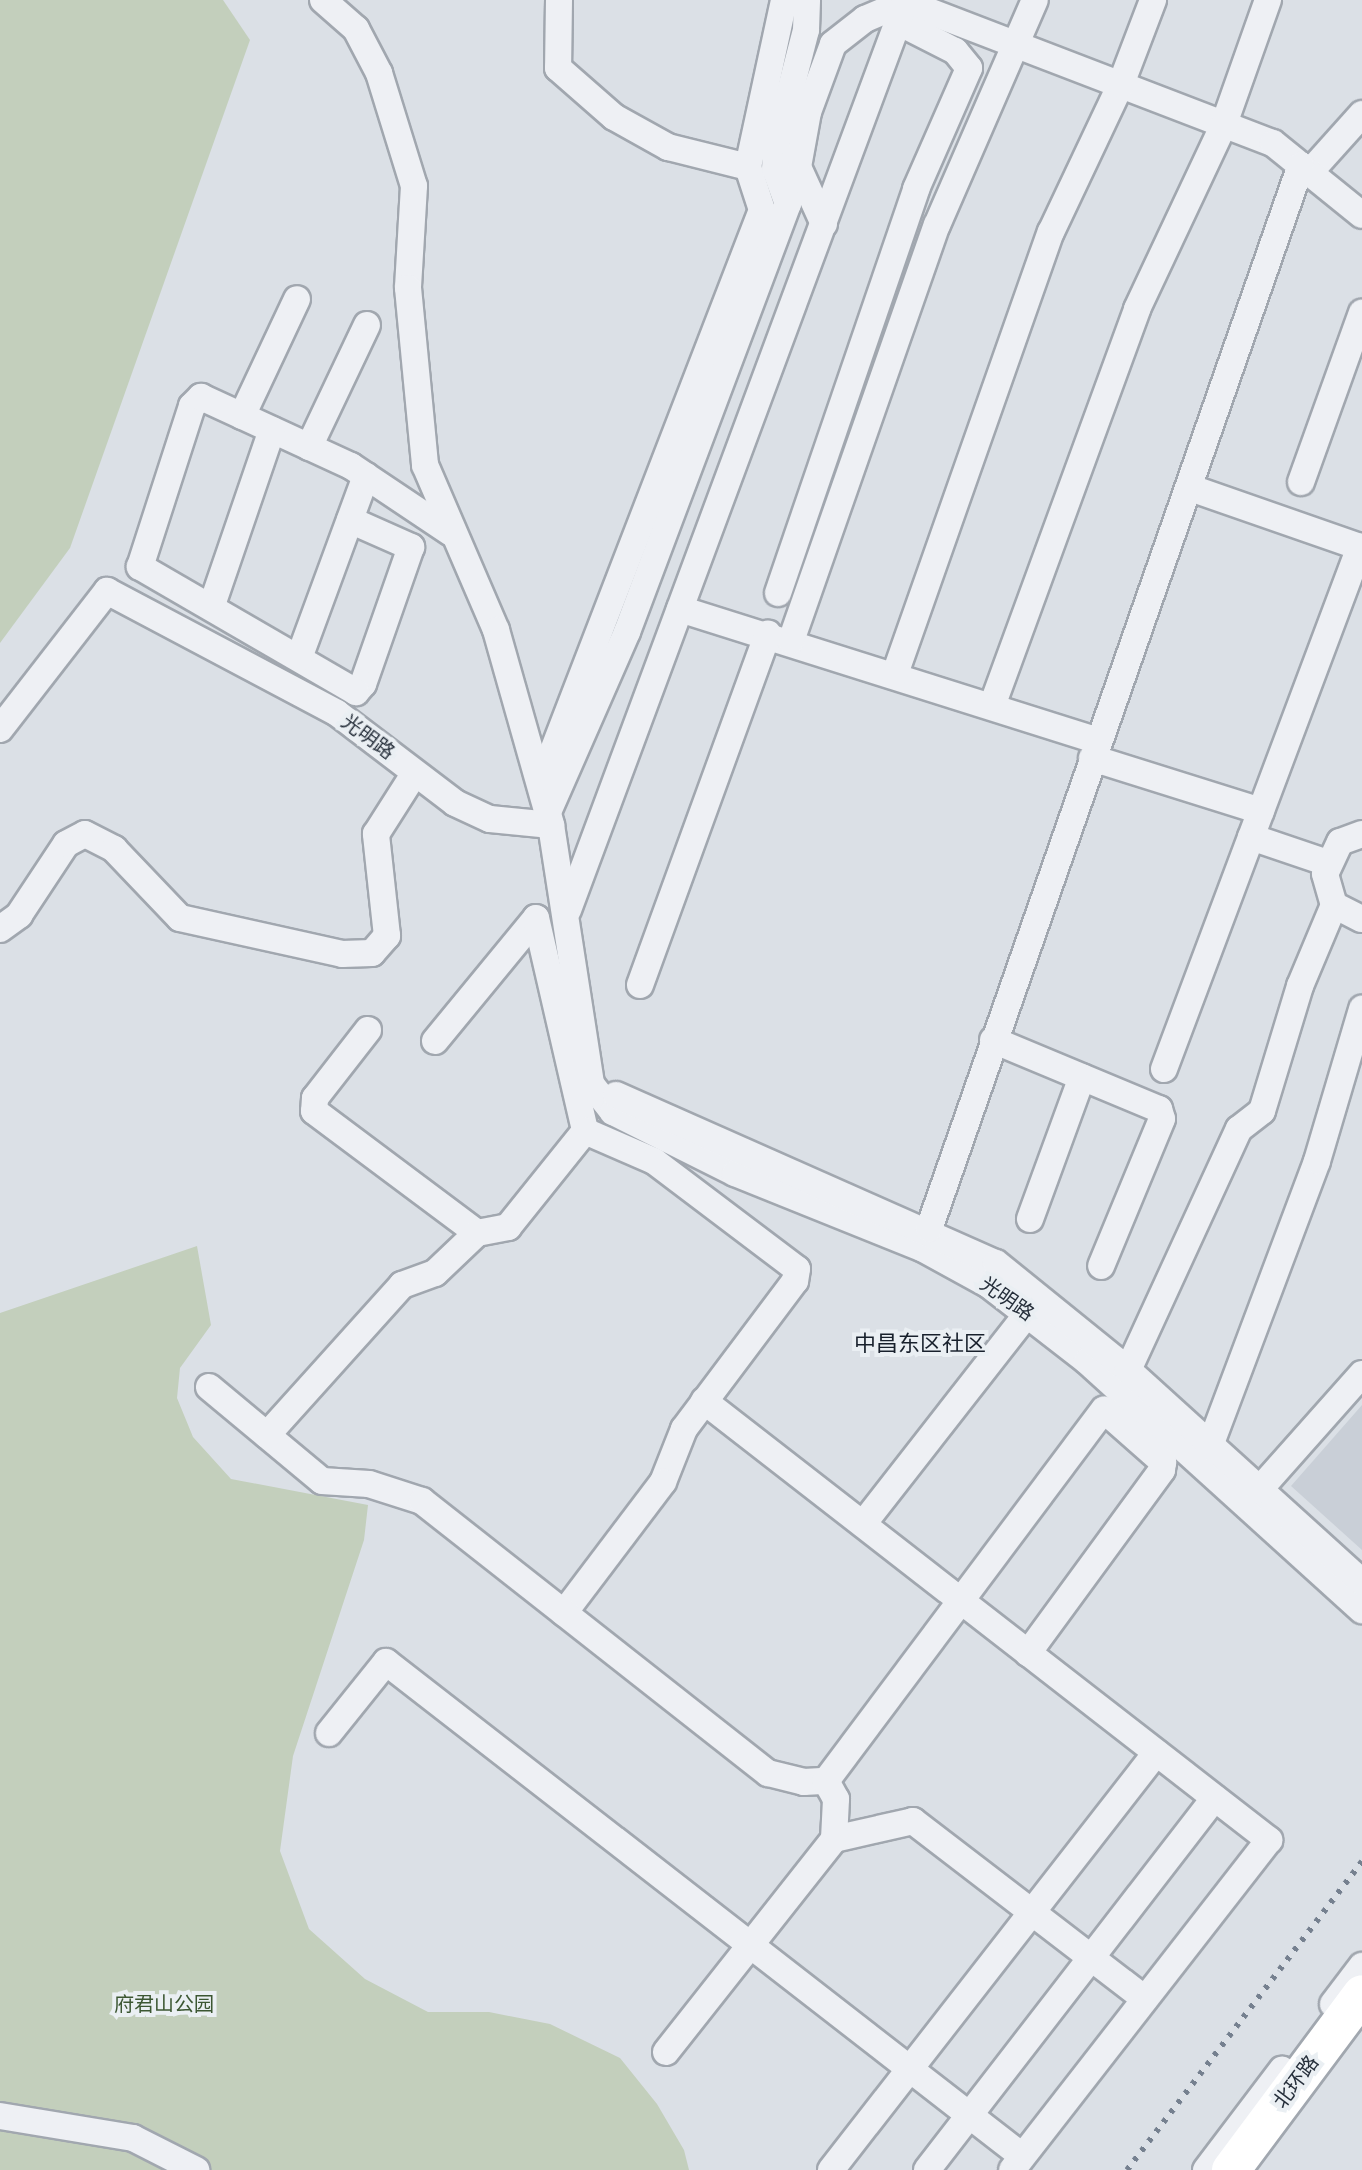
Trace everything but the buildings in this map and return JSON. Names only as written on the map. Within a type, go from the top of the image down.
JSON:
[{"type":"highway","name":"北环路","points":[[1231,2170],[1362,1994]]},
{"type":"highway","name":"北环路","points":[[1256,2170],[1362,2027]]},
{"type":"street","points":[[323,0],[356,29],[379,73],[414,186],[408,288],[425,465],[451,533],[496,630],[541,782],[567,914],[591,1084]]},
{"type":"street","points":[[559,0],[558,68],[614,117],[668,147],[748,167]]},
{"type":"street","points":[[541,782],[762,210],[748,167],[784,0]]},
{"type":"street","points":[[550,818],[627,632],[788,204],[775,169],[777,142],[806,30],[807,0]]},
{"type":"street","points":[[640,985],[780,637],[937,225],[1018,46],[1035,0]]},
{"type":"street","points":[[895,674],[1051,232],[1121,84],[1153,0]]},
{"type":"street","points":[[992,706],[1137,309],[1224,124],[1268,0]]},
{"type":"street","points":[[567,914],[903,8]]},
{"type":"street","points":[[778,593],[916,189],[969,68],[955,51],[903,8]]},
{"type":"street","points":[[824,224],[798,167],[808,112],[833,44],[865,19],[903,8],[1018,46],[1273,143],[1362,215]]},
{"type":"street","points":[[929,1229],[1095,749],[1306,168],[1362,114]]},
{"type":"street","points":[[242,416],[297,299]]},
{"type":"street","points":[[1301,482],[1362,313]]},
{"type":"street","points":[[309,447],[367,325]]},
{"type":"street","points":[[350,520],[411,547],[363,684],[356,692],[212,605],[140,567],[192,406],[201,397],[366,476],[451,533]]},
{"type":"street","points":[[212,605],[272,430]]},
{"type":"street","points":[[299,658],[366,476]]},
{"type":"street","points":[[1164,1069],[1360,547],[1191,488]]},
{"type":"street","name":"光明路","points":[[0,729],[107,591],[337,713],[413,776],[490,819],[550,818]]},
{"type":"street","points":[[680,609],[780,637],[992,706],[1095,749],[1261,811]]},
{"type":"street","points":[[0,929],[19,915],[66,844],[85,834],[114,849],[180,918],[342,954],[372,953],[387,936],[376,834],[413,776]]},
{"type":"street","points":[[1360,828],[1340,842],[1328,863],[1327,890],[1334,905],[1362,919]]},
{"type":"street","points":[[1251,837],[1328,863]]},
{"type":"street","points":[[1128,1370],[1239,1129],[1262,1111],[1300,986],[1334,905]]},
{"type":"street","points":[[435,1041],[536,918],[585,1131]]},
{"type":"street","points":[[1210,1446],[1317,1161],[1362,1009]]},
{"type":"street","points":[[368,1030],[315,1098],[314,1111],[477,1233]]},
{"type":"street","points":[[993,1040],[1159,1109],[1162,1119],[1101,1266]]},
{"type":"street","points":[[1030,1219],[1082,1077]]},
{"type":"street","name":"光明路","points":[[591,1084],[929,1229],[996,1263],[1034,1304],[1362,1610]]},
{"type":"street","name":"光明路","points":[[591,1084],[613,1112],[664,1139],[922,1248],[1034,1304],[1128,1370],[1362,1582]]},
{"type":"street","points":[[267,1435],[402,1285],[435,1273],[477,1233],[508,1227],[585,1131]]},
{"type":"street","points":[[564,1613],[663,1482],[684,1429],[795,1281],[797,1269],[654,1161],[585,1131]]},
{"type":"street","points":[[863,1524],[1034,1304]]},
{"type":"street","points":[[1259,1490],[1362,1374]]},
{"type":"street","points":[[209,1387],[322,1481],[369,1484],[422,1501],[768,1773],[826,1781]]},
{"type":"street","points":[[329,1733],[386,1662],[970,2115],[1017,2163],[1269,1840],[704,1401]]},
{"type":"street","points":[[826,1781],[1104,1410],[1163,1462],[1162,1470],[1028,1653]]},
{"type":"street","points":[[831,2170],[1156,1753]]},
{"type":"street","points":[[666,2052],[834,1839],[836,1799],[826,1781]]},
{"type":"street","points":[[927,2170],[1214,1798]]},
{"type":"street","points":[[834,1839],[913,1821],[1145,1999]]},
{"type":"street","points":[[1206,2170],[1362,1966]]},
{"type":"street","points":[[0,2116],[133,2138],[196,2170]]},
{"type":"shaded area","points":[[1362,1405],[1362,1550],[1291,1486]]},
{"type":"green space","points":[[0,0],[223,0],[250,40],[70,548],[0,643]]},
{"type":"green space","name":"府君山公园","points":[[197,1246],[211,1325],[180,1368],[177,1398],[193,1437],[231,1479],[368,1505],[364,1540],[293,1756],[280,1851],[309,1929],[365,1979],[428,2012],[489,2012],[550,2024],[620,2058],[657,2104],[684,2150],[689,2170],[0,2170],[0,1313]]},
{"type":"railway","points":[[1127,2170],[1362,1861]]},
{"type":"district","name":"中昌东区社区","points":[[920,1345]]}]
